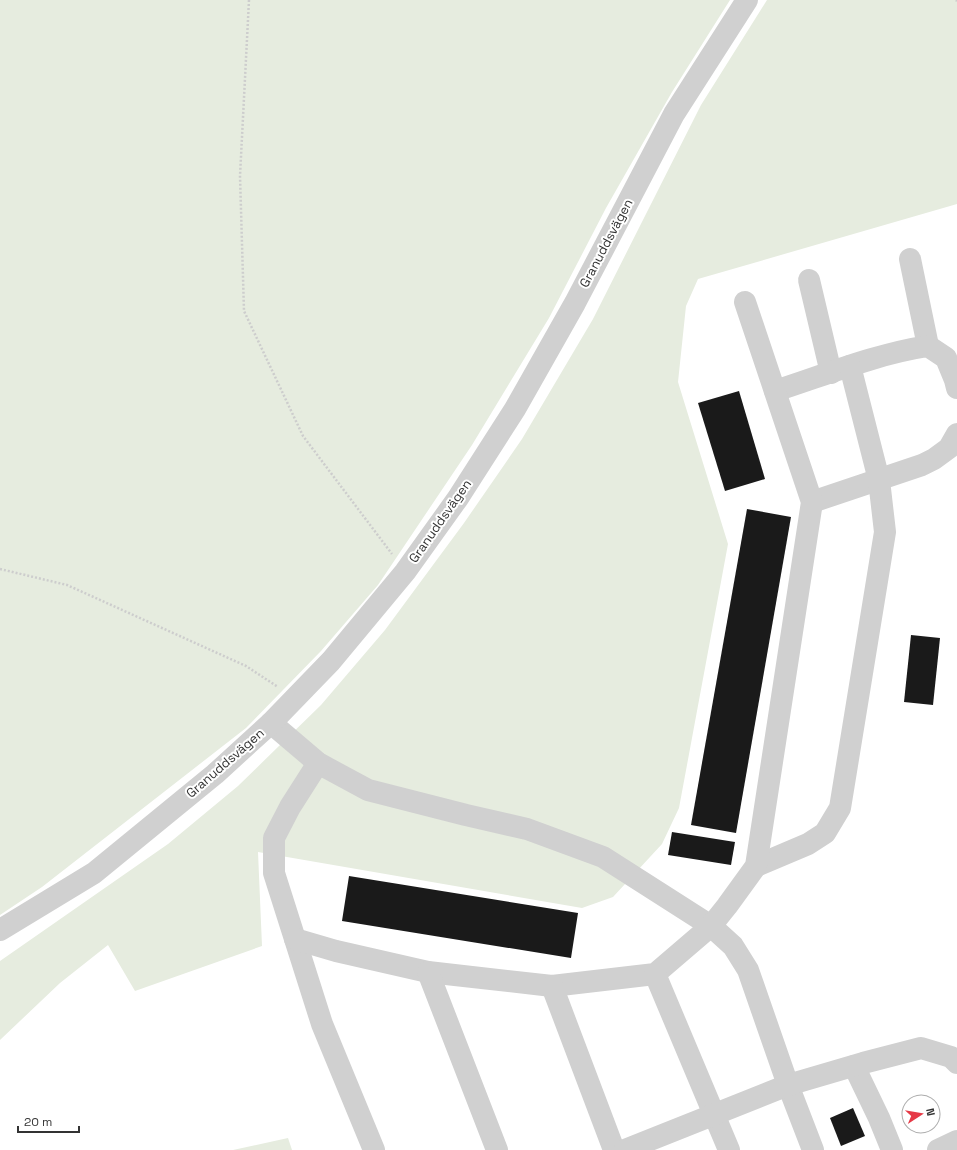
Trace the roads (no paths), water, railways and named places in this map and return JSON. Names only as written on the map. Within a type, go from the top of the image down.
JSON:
[{"type":"street","name":"Granuddsvägen","points":[[0,930],[94,873],[215,774],[271,723],[331,661],[405,572],[458,498],[515,409],[575,303],[674,114],[747,0]]},
{"type":"street","points":[[910,259],[928,346]]},
{"type":"street","points":[[756,866],[808,844],[825,833],[840,808],[885,532],[879,480],[809,280]]},
{"type":"street","points":[[295,939],[336,951],[428,972],[552,986],[655,974],[711,926],[756,866],[812,502],[745,302]]},
{"type":"street","points":[[775,391],[841,369],[909,349],[928,346],[946,358],[956,380],[957,388]]},
{"type":"street","points":[[812,502],[922,465],[934,459],[949,448],[957,434]]},
{"type":"street","points":[[271,723],[318,763],[368,790],[528,829],[603,857],[711,926],[733,946],[748,970],[788,1085],[813,1150]]},
{"type":"street","points":[[318,763],[290,807],[274,838],[274,873],[322,1024],[374,1150]]},
{"type":"street","points":[[428,972],[497,1150]]},
{"type":"street","points":[[655,974],[729,1150]]},
{"type":"street","points":[[552,986],[614,1150]]},
{"type":"street","points":[[626,1150],[788,1085],[922,1048],[951,1057],[957,1063]]},
{"type":"street","points":[[854,1066],[879,1118],[892,1150]]},
{"type":"street","points":[[938,1150],[957,1141]]}]
